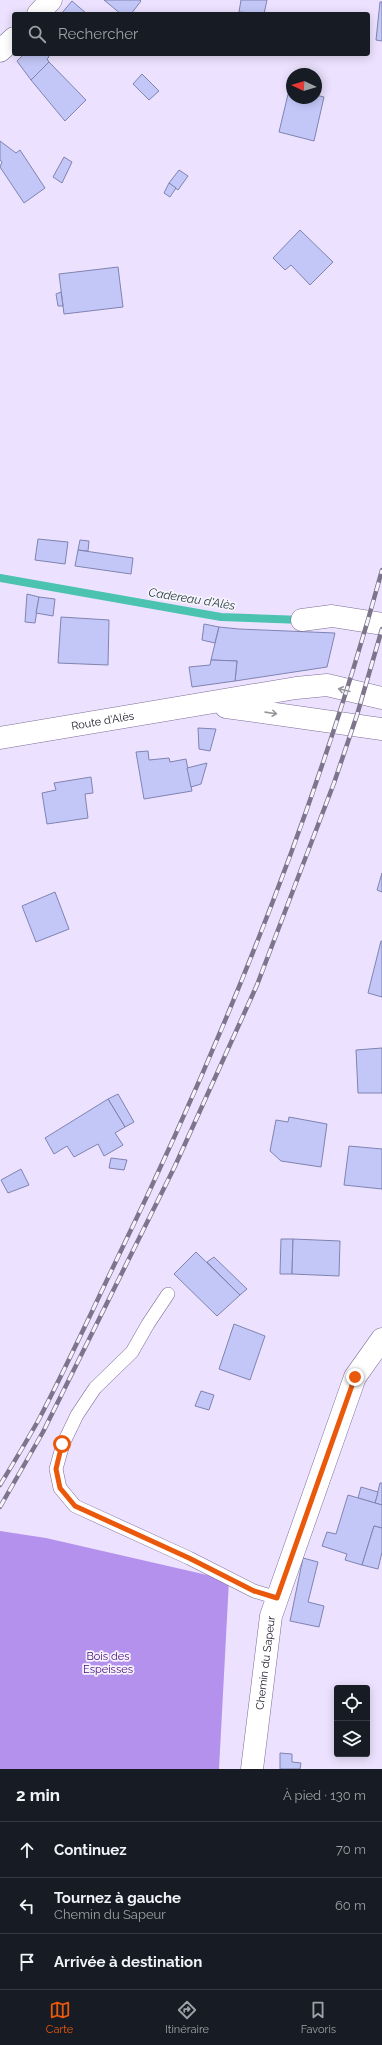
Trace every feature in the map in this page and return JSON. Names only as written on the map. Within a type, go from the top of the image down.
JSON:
[{"type":"street","points":[[40,12],[51,0]]},
{"type":"street","points":[[0,51],[12,40]]},
{"type":"street","points":[[302,620],[332,616],[382,624]]},
{"type":"street","name":"Route d'Alès","points":[[0,738],[296,688],[327,685],[382,698]]},
{"type":"street","name":"Route d'Alès","points":[[205,704],[382,729]]},
{"type":"street","name":"Chemin du Sapeur","points":[[252,1769],[271,1616],[355,1377],[382,1339]]},
{"type":"lane","points":[[168,1294],[132,1352],[95,1388],[77,1415],[62,1444],[56,1469],[60,1488],[75,1506],[189,1558],[254,1591],[277,1598]]},
{"type":"green space","name":"Bois des Espeisses","points":[[0,1531],[46,1538],[229,1580],[219,1769],[0,1769]]},
{"type":"building","points":[[104,0],[141,1],[133,12],[119,12]]},
{"type":"building","points":[[241,0],[267,0],[264,12],[239,12]]},
{"type":"building","points":[[72,1],[85,12],[63,12]]},
{"type":"building","points":[[380,2],[382,2],[382,41],[376,40]]},
{"type":"building","points":[[22,56],[49,57],[47,59],[49,62],[31,80],[17,61]]},
{"type":"building","points":[[49,62],[86,100],[65,121],[31,80]]},
{"type":"building","points":[[142,74],[159,91],[149,100],[133,84]]},
{"type":"building","points":[[322,96],[324,97],[314,141],[279,132],[286,103],[286,104],[322,104]]},
{"type":"building","points":[[0,141],[16,153],[20,150],[45,188],[24,203],[0,167],[2,162],[0,160]]},
{"type":"building","points":[[64,157],[72,162],[62,183],[53,177]]},
{"type":"building","points":[[179,170],[188,176],[178,190],[169,183]]},
{"type":"building","points":[[169,183],[176,188],[170,197],[164,193]]},
{"type":"building","points":[[300,230],[333,262],[310,285],[291,265],[285,270],[273,258]]},
{"type":"building","points":[[118,267],[123,307],[64,314],[59,274]]},
{"type":"building","points":[[61,292],[63,306],[58,306],[56,294]]},
{"type":"building","points":[[38,539],[68,542],[65,564],[35,560]]},
{"type":"building","points":[[80,540],[89,541],[88,551],[78,550]]},
{"type":"building","points":[[78,550],[133,558],[131,574],[75,566]]},
{"type":"building","points":[[27,594],[39,597],[35,623],[25,622]]},
{"type":"building","points":[[39,597],[55,599],[53,616],[36,613]]},
{"type":"building","points":[[61,617],[109,620],[108,665],[58,663]]},
{"type":"building","points":[[204,624],[219,627],[215,643],[202,640]]},
{"type":"building","points":[[219,627],[335,633],[327,667],[235,681],[237,661],[211,660]]},
{"type":"building","points":[[211,660],[237,661],[235,681],[192,687],[189,667],[210,665]]},
{"type":"building","points":[[198,728],[216,729],[210,751],[199,749]]},
{"type":"building","points":[[148,751],[149,760],[169,758],[170,762],[186,759],[192,791],[144,799],[136,752]]},
{"type":"building","points":[[207,763],[201,784],[191,787],[187,768]]},
{"type":"building","points":[[91,777],[93,793],[85,794],[88,818],[47,824],[42,793],[56,790],[54,783]]},
{"type":"building","points":[[382,873],[382,892],[377,890]]},
{"type":"building","points":[[55,892],[69,929],[36,942],[22,906]]},
{"type":"building","points":[[382,941],[382,997],[368,993]]},
{"type":"building","points":[[382,1048],[382,1093],[358,1093],[356,1050]]},
{"type":"building","points":[[118,1094],[134,1122],[125,1127],[108,1099]]},
{"type":"building","points":[[108,1099],[125,1127],[115,1133],[123,1145],[104,1156],[98,1144],[74,1157],[67,1146],[54,1154],[45,1138]]},
{"type":"building","points":[[289,1117],[327,1124],[321,1167],[281,1161],[270,1151],[276,1120],[288,1122]]},
{"type":"building","points":[[349,1146],[382,1149],[382,1189],[344,1185]]},
{"type":"building","points":[[111,1158],[127,1160],[124,1170],[109,1168]]},
{"type":"building","points":[[21,1169],[29,1185],[8,1193],[1,1180]]},
{"type":"building","points":[[281,1239],[293,1239],[292,1274],[280,1274]]},
{"type":"building","points":[[293,1239],[340,1241],[339,1276],[292,1274]]},
{"type":"building","points":[[196,1252],[240,1295],[217,1316],[174,1274]]},
{"type":"building","points":[[214,1257],[247,1289],[240,1295],[207,1262]]},
{"type":"building","points":[[234,1324],[265,1336],[250,1380],[219,1369]]},
{"type":"building","points":[[201,1391],[214,1395],[209,1410],[195,1406]]},
{"type":"building","points":[[380,1483],[382,1483],[382,1505],[375,1503]]},
{"type":"building","points":[[361,1487],[378,1492],[375,1503],[358,1498]]},
{"type":"building","points":[[348,1495],[382,1505],[382,1528],[374,1526],[362,1565],[345,1560],[347,1554],[322,1546],[327,1532],[336,1534]]},
{"type":"building","points":[[374,1526],[382,1528],[382,1552],[378,1569],[362,1565]]},
{"type":"building","points":[[303,1558],[318,1562],[308,1602],[324,1606],[319,1627],[290,1621]]},
{"type":"building","points":[[280,1753],[292,1754],[292,1762],[301,1763],[300,1769],[280,1769]]},
{"type":"waterway","name":"Cadereau d'Alès","points":[[0,578],[221,617],[302,620]]},
{"type":"railway","points":[[0,1485],[38,1421],[68,1361],[157,1175],[231,1006],[266,920],[298,834],[328,747],[382,570]]},
{"type":"railway","points":[[0,1507],[43,1432],[175,1166],[257,985],[334,783],[357,715],[382,629]]},
{"type":"route","points":[[62,1444],[56,1469],[60,1488],[75,1506],[189,1558],[254,1591],[277,1598],[355,1377]]}]
